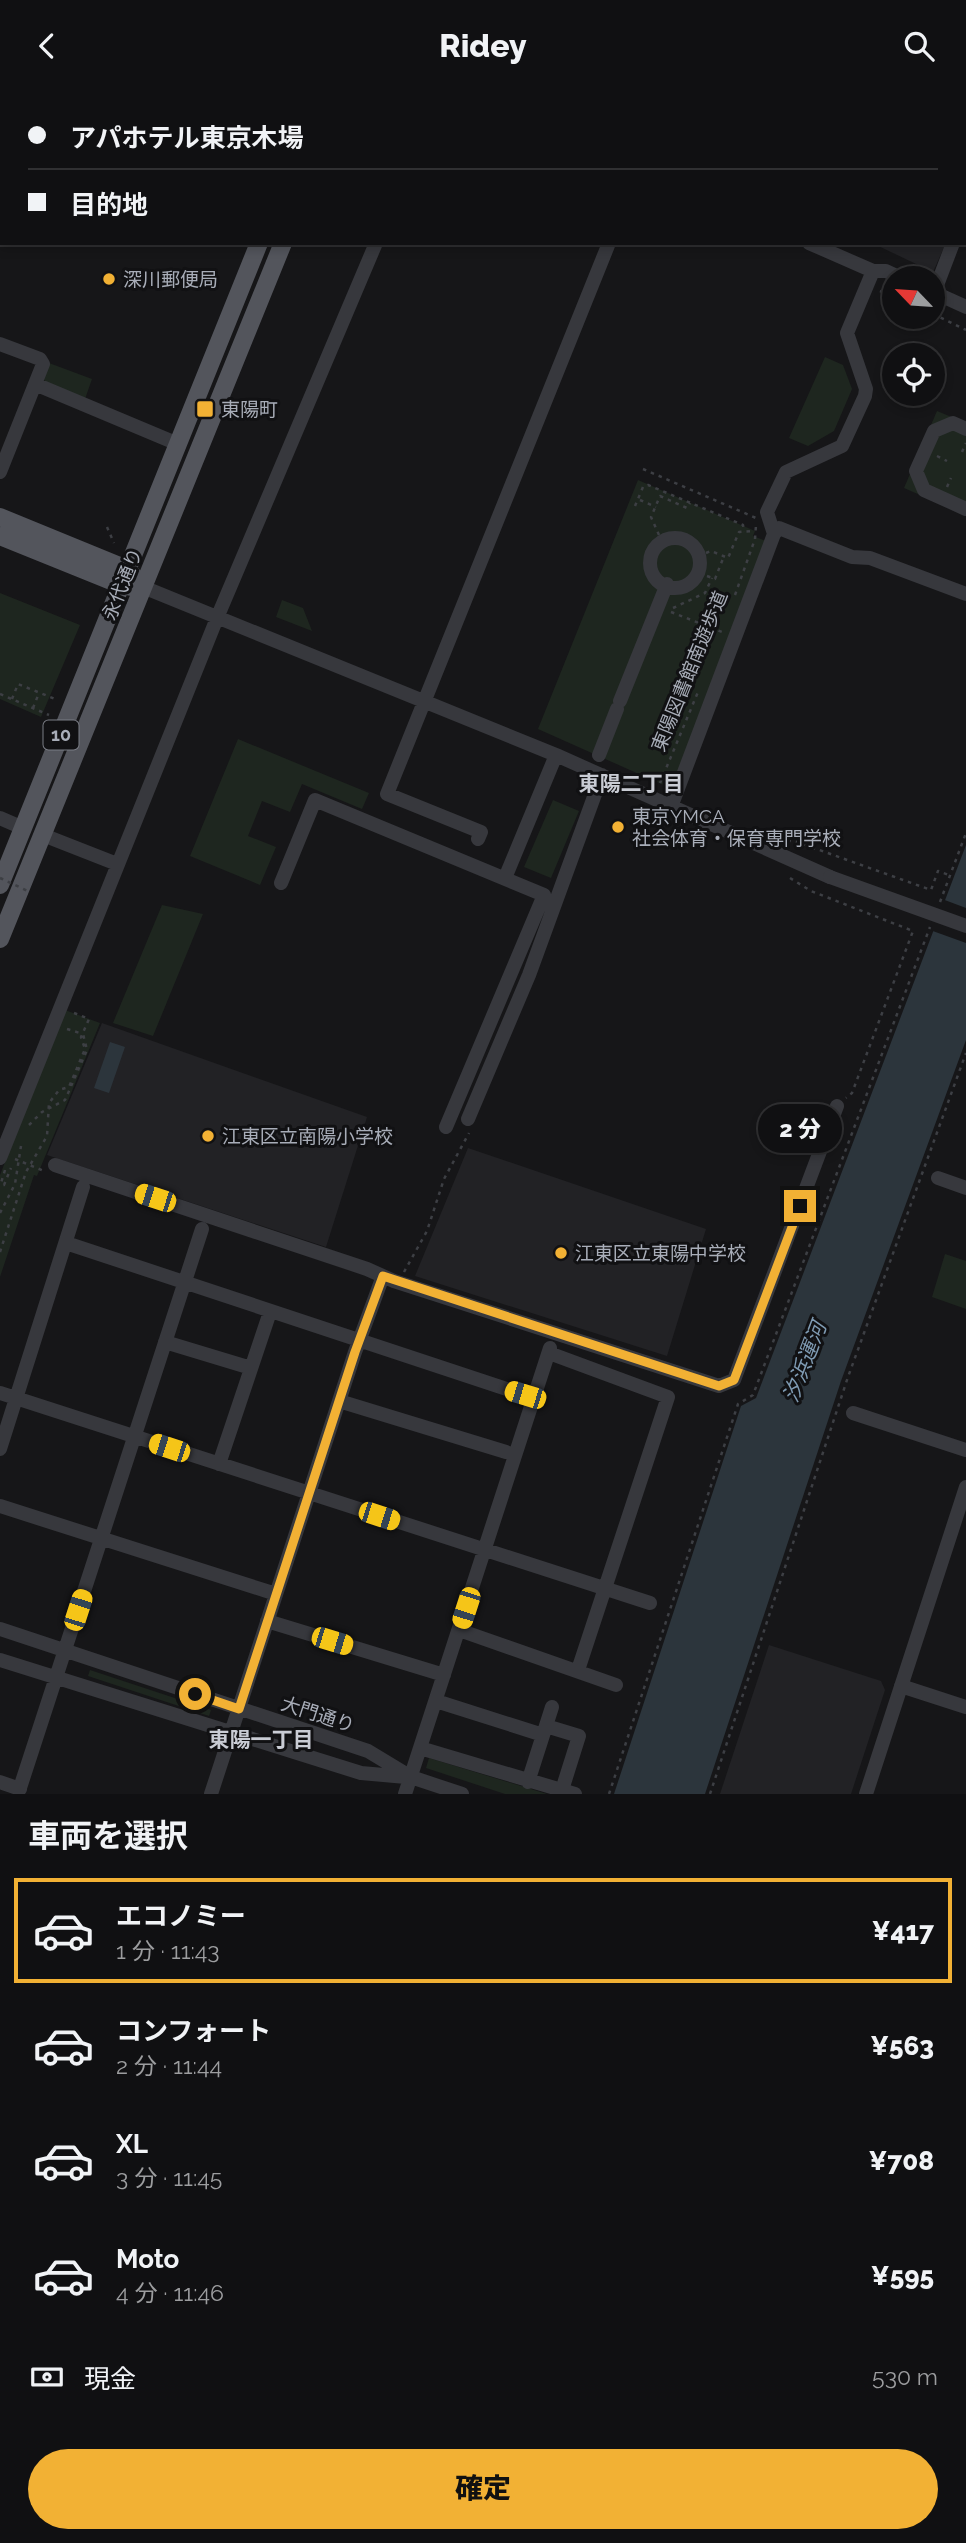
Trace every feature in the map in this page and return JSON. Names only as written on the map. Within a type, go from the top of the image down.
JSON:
[{"type":"main road","name":"永代通り","points":[[0,885],[258,245]]},
{"type":"main road","name":"永代通り","points":[[0,939],[282,245]]},
{"type":"main road","points":[[0,517],[143,587]]},
{"type":"main road","points":[[0,536],[124,577]]},
{"type":"street","points":[[2,1164],[117,865],[217,618],[375,245]]},
{"type":"street","points":[[478,839],[481,832],[387,794],[422,701],[608,245]]},
{"type":"street","points":[[814,245],[873,271],[882,271]]},
{"type":"street","points":[[944,266],[952,245]]},
{"type":"street","points":[[873,271],[847,333],[866,396],[842,446],[786,472],[767,512],[777,531],[852,557],[870,558],[966,594]]},
{"type":"street","points":[[945,298],[966,307]]},
{"type":"street","points":[[0,344],[42,361],[35,384],[7,435],[0,472]]},
{"type":"street","points":[[35,384],[178,444]]},
{"type":"street","points":[[962,434],[953,423],[934,431],[916,471],[923,491],[966,509]]},
{"type":"street","points":[[671,807],[777,531]]},
{"type":"street","points":[[661,538],[671,538],[696,548],[703,554],[694,581],[680,589],[654,579],[649,562],[661,538]]},
{"type":"street","points":[[599,755],[667,584]]},
{"type":"street","points":[[143,587],[556,755],[831,877],[966,926]]},
{"type":"street","points":[[505,878],[556,755]]},
{"type":"street","points":[[469,1125],[529,975],[602,775]]},
{"type":"street","points":[[281,883],[315,800],[544,895],[446,1127]]},
{"type":"street","points":[[0,818],[23,828]]},
{"type":"street","points":[[43,835],[117,865]]},
{"type":"street","points":[[48,1168],[719,1386],[734,1380],[837,1106]]},
{"type":"street","points":[[938,1178],[966,1188]]},
{"type":"street","points":[[0,1449],[83,1187]]},
{"type":"street","points":[[0,1782],[20,1792],[202,1229]]},
{"type":"street","points":[[66,1243],[358,1342],[534,1398]]},
{"type":"street","points":[[211,1794],[358,1342],[383,1276]]},
{"type":"street","points":[[219,1464],[270,1312]]},
{"type":"street","points":[[166,1342],[251,1369]]},
{"type":"street","points":[[405,1794],[549,1350],[668,1397],[578,1670]]},
{"type":"street","points":[[0,1393],[650,1603]]},
{"type":"street","points":[[339,1401],[506,1452]]},
{"type":"street","points":[[853,1413],[966,1450]]},
{"type":"street","points":[[866,1794],[966,1487]]},
{"type":"street","points":[[0,1506],[276,1594]]},
{"type":"street","points":[[267,1621],[444,1675]]},
{"type":"street","name":"大門通り","points":[[0,1629],[368,1751],[411,1777]]},
{"type":"street","points":[[458,1630],[616,1685]]},
{"type":"street","points":[[0,1660],[361,1773],[411,1777],[462,1794]]},
{"type":"street","points":[[901,1686],[966,1707]]},
{"type":"street","points":[[420,1748],[564,1792],[579,1736],[544,1731],[436,1701]]},
{"type":"street","points":[[528,1782],[552,1707]]},
{"type":"path","points":[[945,320],[966,330]]},
{"type":"path","points":[[962,434],[966,443],[962,452]]},
{"type":"path","points":[[933,466],[941,447]]},
{"type":"path","points":[[940,458],[947,461]]},
{"type":"path","points":[[643,469],[758,519],[755,531],[739,532],[728,558],[711,551],[703,554]]},
{"type":"path","points":[[948,484],[951,478]]},
{"type":"path","points":[[635,506],[648,485],[743,525],[744,532]]},
{"type":"path","points":[[661,538],[651,517],[660,496],[687,508],[690,502]]},
{"type":"path","points":[[638,499],[656,507]]},
{"type":"path","points":[[107,527],[114,543]]},
{"type":"path","name":"東陽図書館南遊歩道","points":[[733,604],[755,531]]},
{"type":"path","points":[[654,616],[667,622],[676,606],[705,593],[724,556]]},
{"type":"path","points":[[707,576],[712,578]]},
{"type":"path","name":"東陽図書館南遊歩道","points":[[671,612],[722,632],[724,627]]},
{"type":"path","points":[[12,699],[18,684],[55,699]]},
{"type":"path","name":"東陽図書館南遊歩道","points":[[660,783],[699,691]]},
{"type":"path","points":[[33,708],[39,693]]},
{"type":"path","points":[[0,694],[49,715]]},
{"type":"path","points":[[940,902],[966,833]]},
{"type":"path","points":[[779,839],[797,842],[931,890],[938,871],[950,876]]},
{"type":"path","points":[[0,878],[30,892]]},
{"type":"path","points":[[790,878],[811,891],[914,931],[852,1093],[837,1106]]},
{"type":"path","points":[[609,1794],[738,1404],[752,1395],[930,927]]},
{"type":"path","points":[[0,1252],[10,1216],[30,1166],[47,1136],[49,1109],[54,1094],[69,1087],[85,1049],[83,1034],[89,1019],[65,1010]]},
{"type":"path","points":[[62,1040],[67,1028],[83,1034]]},
{"type":"path","points":[[29,1125],[35,1117],[65,1100],[87,1049],[83,1034]]},
{"type":"path","points":[[710,1794],[848,1377],[966,1053]]},
{"type":"path","points":[[0,1213],[15,1184],[21,1145],[33,1113]]},
{"type":"path","points":[[402,1275],[427,1231],[443,1179],[469,1125]]},
{"type":"path","points":[[2,1164],[1,1183],[4,1185],[14,1159],[30,1166],[48,1168]]},
{"type":"shaded area","points":[[876,245],[945,245],[936,266],[920,266]]},
{"type":"shaded area","points":[[825,357],[843,365],[852,389],[834,431],[808,446],[789,438]]},
{"type":"shaded area","points":[[49,363],[92,379],[85,399],[46,383],[43,378]]},
{"type":"shaded area","points":[[937,411],[966,423],[966,515],[904,488]]},
{"type":"shaded area","points":[[638,480],[755,531],[753,536],[771,543],[677,791],[538,729]]},
{"type":"shaded area","points":[[0,593],[80,625],[41,717],[0,699]]},
{"type":"shaded area","points":[[282,600],[303,608],[312,631],[276,617]]},
{"type":"shaded area","points":[[238,739],[369,793],[362,809],[302,784],[290,812],[262,801],[248,836],[276,847],[260,885],[190,856]]},
{"type":"shaded area","points":[[553,800],[579,811],[551,878],[524,867]]},
{"type":"shaded area","points":[[162,905],[203,914],[153,1036],[113,1023]]},
{"type":"shaded area","points":[[65,1010],[100,1023],[37,1176],[34,1175],[0,1277],[0,1175]]},
{"type":"shaded area","name":"江東区立南陽小学校","points":[[102,1023],[367,1117],[326,1247],[47,1155]]},
{"type":"shaded area","name":"江東区立東陽中学校","points":[[468,1148],[706,1229],[667,1356],[415,1276]]},
{"type":"shaded area","points":[[945,1254],[966,1261],[966,1309],[932,1297]]},
{"type":"shaded area","points":[[769,1645],[881,1681],[885,1690],[851,1794],[720,1794]]},
{"type":"shaded area","points":[[90,1670],[211,1710],[209,1716],[88,1676]]},
{"type":"shaded area","points":[[429,1758],[547,1794],[505,1794],[426,1768]]},
{"type":"water","name":"汐浜運河","points":[[966,845],[966,1040],[841,1381],[705,1794],[614,1794],[741,1406],[756,1398]]},
{"type":"water","points":[[110,1042],[125,1047],[109,1093],[94,1088]]},
{"type":"pier","points":[[942,899],[966,908],[966,943],[930,930]]},
{"type":"place","name":"深川郵便局","points":[[109,279]]},
{"type":"place","name":"東陽町","points":[[205,409]]},
{"type":"place","name":"東京YMCA 社会体育・保育専門学校","points":[[618,827]]},
{"type":"place","name":"江東区立南陽小学校","points":[[208,1136]]},
{"type":"place","name":"江東区立東陽中学校","points":[[561,1253]]},
{"type":"district","name":"東陽二丁目","points":[[631,784]]},
{"type":"district","name":"東陽一丁目","points":[[261,1740]]},
{"type":"route","points":[[195,1694],[239,1709],[358,1342],[363,1335],[383,1276],[719,1386],[734,1380],[800,1206]]}]
